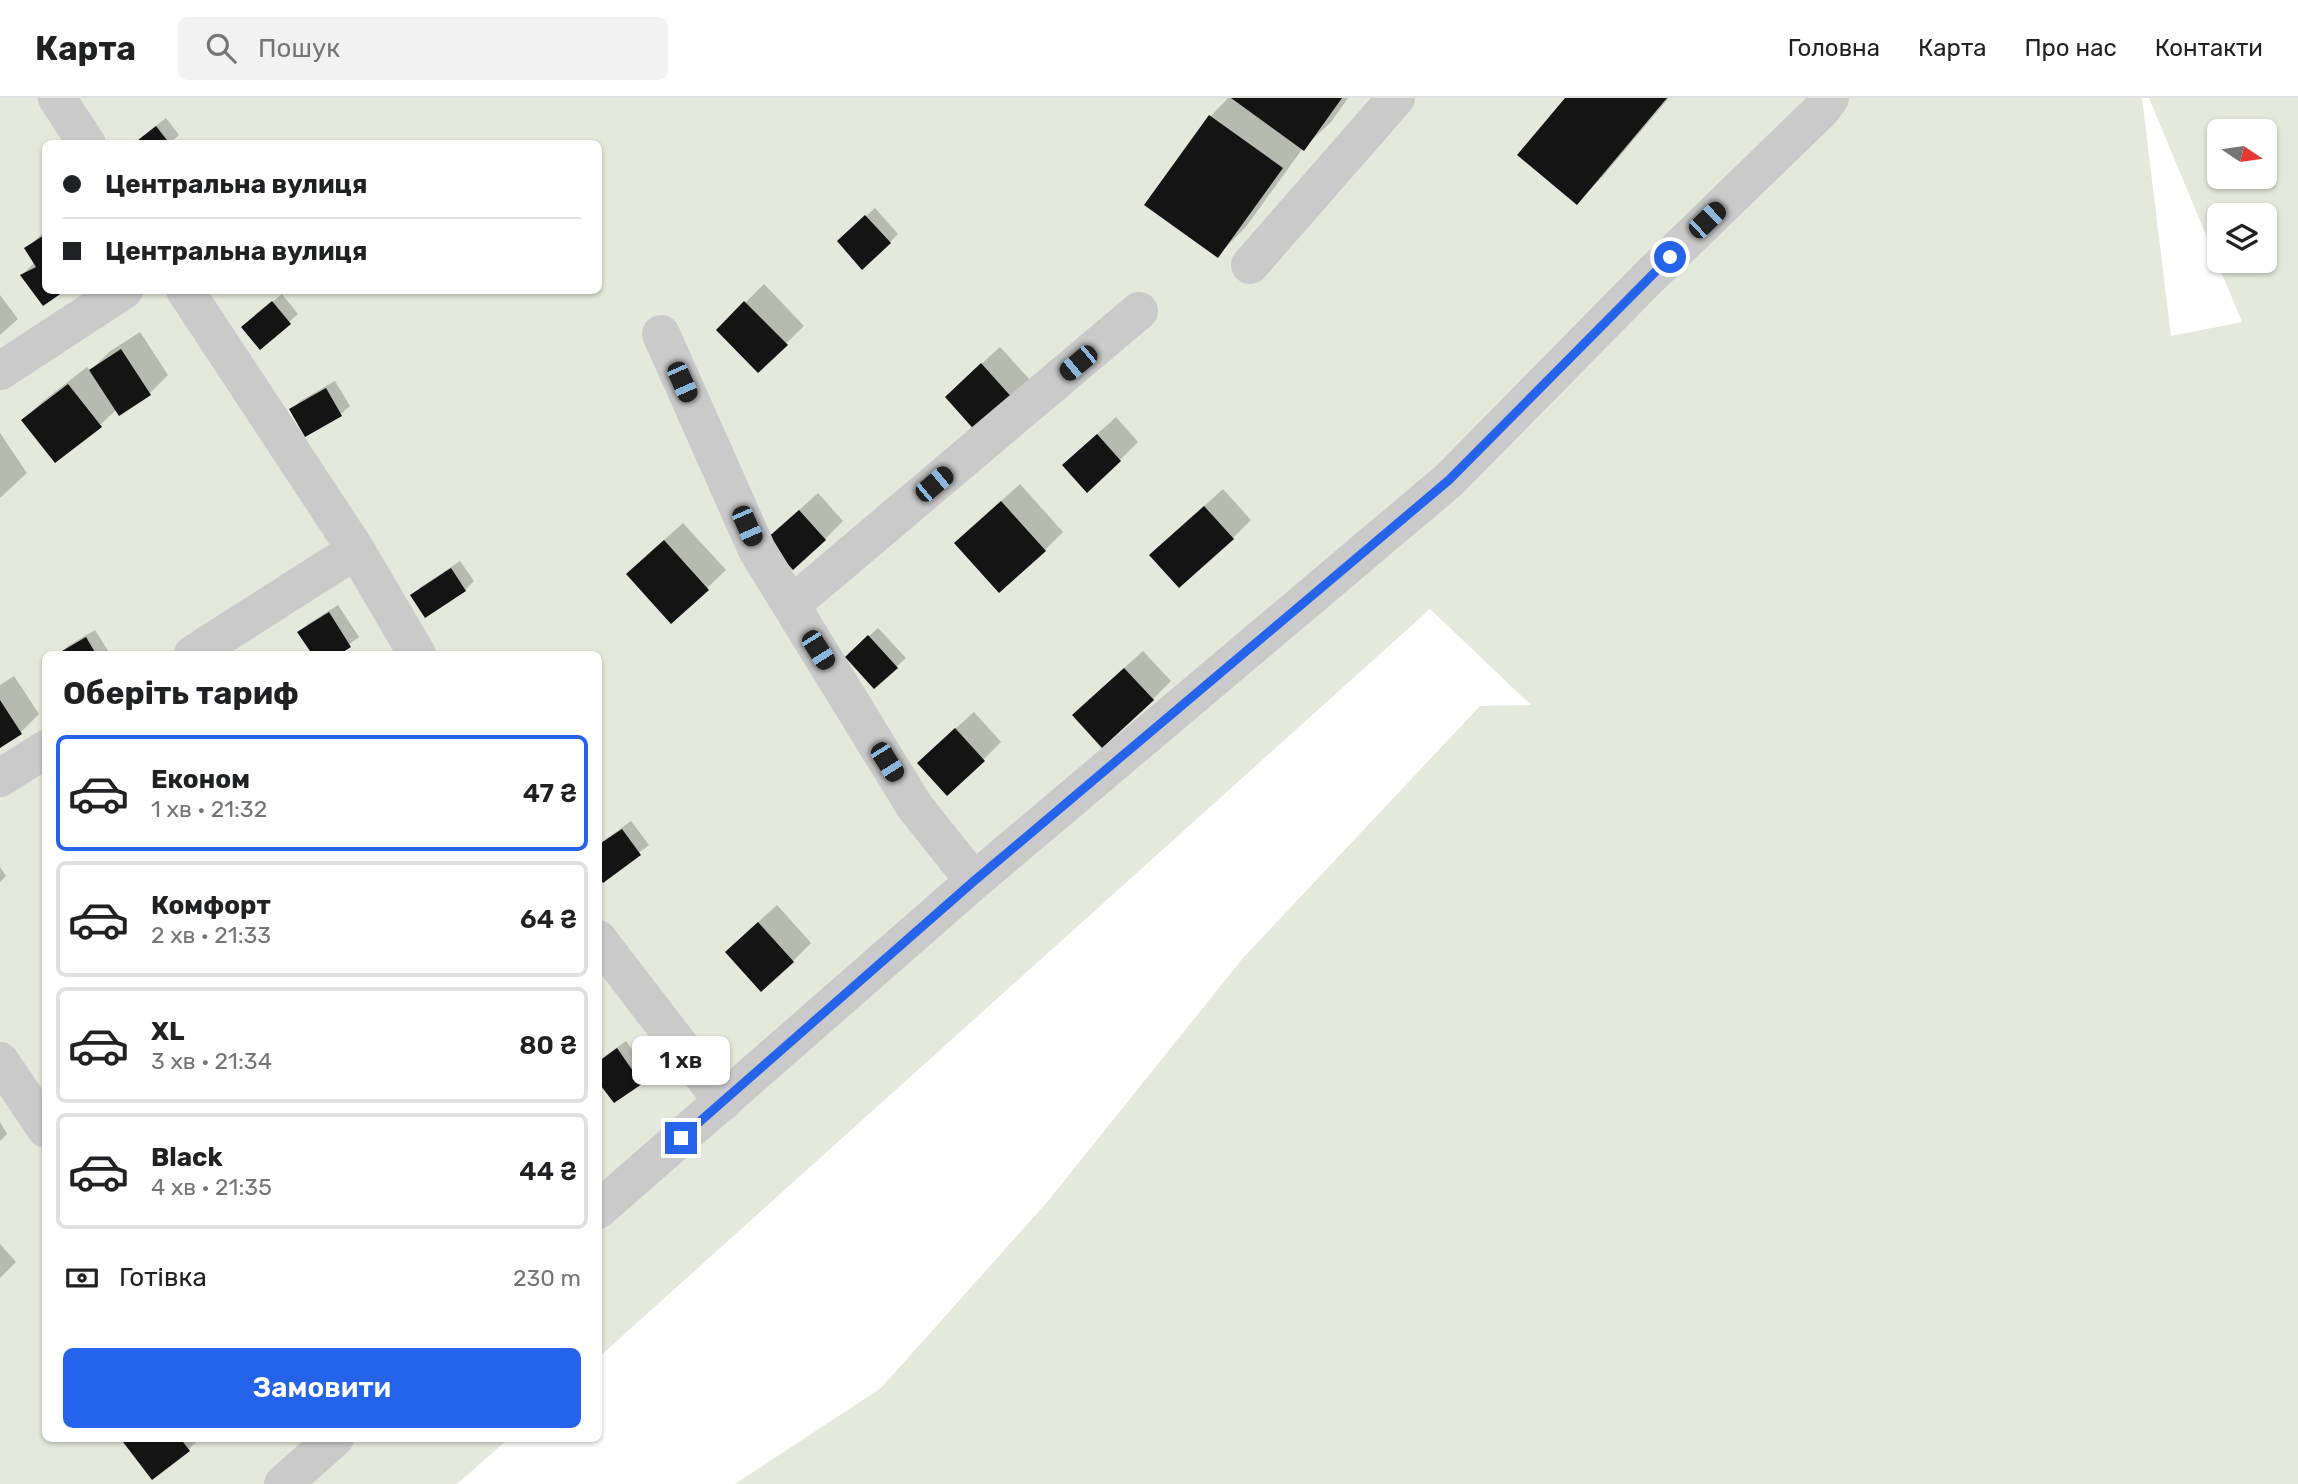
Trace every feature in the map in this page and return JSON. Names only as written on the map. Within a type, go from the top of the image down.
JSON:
[{"type":"street","points":[[57,98],[84,140]]},
{"type":"street","points":[[1250,265],[1396,98]]},
{"type":"street","points":[[602,1207],[974,881],[1449,480],[1650,276],[1821,110],[1830,98]]},
{"type":"street","points":[[0,371],[118,294]]},
{"type":"street","points":[[188,294],[356,550],[415,651]]},
{"type":"street","points":[[791,605],[1139,311]]},
{"type":"street","points":[[661,334],[757,550],[915,807],[974,881]]},
{"type":"street","points":[[198,651],[356,550]]},
{"type":"street","points":[[0,778],[42,752]]},
{"type":"street","points":[[602,944],[723,1102]]},
{"type":"street","points":[[0,1061],[42,1123]]},
{"type":"street","points":[[283,1484],[330,1442]]},
{"type":"shaded area","points":[[0,98],[2142,98],[2171,336],[2242,322],[2222,273],[2277,273],[2277,203],[2207,203],[2207,238],[2149,98],[2298,98],[2298,1484],[735,1484],[881,1388],[1048,1201],[1243,958],[1480,706],[1531,705],[1430,609],[602,1354],[602,651],[42,651],[42,1442],[505,1442],[457,1484],[0,1484]]},
{"type":"building","points":[[1231,98],[1342,98],[1304,151]]},
{"type":"building","points":[[1565,98],[1667,98],[1577,205],[1517,155]]},
{"type":"building","points":[[1209,115],[1283,168],[1218,258],[1144,205]]},
{"type":"building","points":[[156,126],[167,140],[138,140]]},
{"type":"building","points":[[865,215],[891,243],[862,270],[837,241]]},
{"type":"building","points":[[42,237],[42,294],[60,294],[43,306],[20,275],[36,267],[24,248]]},
{"type":"building","points":[[272,301],[291,324],[260,350],[241,327]]},
{"type":"building","points":[[744,301],[788,345],[758,373],[716,330]]},
{"type":"building","points":[[121,349],[151,395],[119,416],[89,370]]},
{"type":"building","points":[[981,363],[1015,401],[978,434],[945,397]]},
{"type":"building","points":[[68,384],[102,427],[55,463],[21,420]]},
{"type":"building","points":[[326,388],[342,416],[305,437],[289,409]]},
{"type":"building","points":[[1097,434],[1121,461],[1087,493],[1062,465]]},
{"type":"building","points":[[1001,501],[1046,551],[999,593],[954,543]]},
{"type":"building","points":[[1204,506],[1234,539],[1179,588],[1149,555]]},
{"type":"building","points":[[799,510],[826,540],[793,570],[765,540]]},
{"type":"building","points":[[664,540],[709,590],[671,624],[626,574]]},
{"type":"building","points":[[451,568],[466,591],[425,618],[410,595]]},
{"type":"building","points":[[329,612],[351,647],[345,651],[310,651],[297,632]]},
{"type":"building","points":[[868,635],[898,668],[874,689],[845,657]]},
{"type":"building","points":[[86,637],[94,651],[62,651]]},
{"type":"building","points":[[1124,668],[1154,700],[1102,748],[1072,715]]},
{"type":"building","points":[[0,700],[22,734],[0,748]]},
{"type":"building","points":[[955,728],[985,761],[947,796],[917,763]]},
{"type":"building","points":[[622,829],[641,855],[603,883],[602,842]]},
{"type":"building","points":[[758,922],[794,962],[761,992],[725,952]]},
{"type":"building","points":[[617,1048],[642,1084],[614,1103],[602,1087],[602,1059]]},
{"type":"building","points":[[123,1442],[183,1442],[190,1451],[152,1480]]},
{"type":"route","points":[[681,1138],[974,881],[1449,480],[1670,257]]}]
